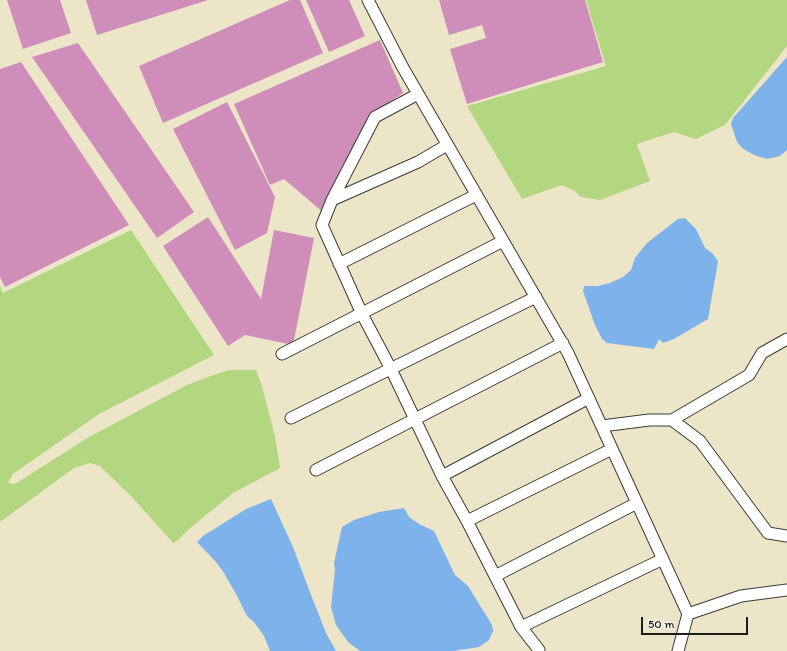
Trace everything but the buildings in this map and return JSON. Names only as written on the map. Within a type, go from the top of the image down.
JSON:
[{"type":"street","points":[[368,0],[402,66],[563,343],[688,614],[678,651]]},
{"type":"street","points":[[418,94],[375,117],[332,200],[322,225],[362,314],[391,368],[442,476],[496,576],[521,627],[539,650]]},
{"type":"street","points":[[332,200],[418,162],[448,145]]},
{"type":"street","points":[[340,264],[476,195]]},
{"type":"street","points":[[282,354],[503,241]]},
{"type":"street","points":[[291,418],[536,297]]},
{"type":"street","points":[[602,426],[649,420],[672,420],[749,374],[762,353],[787,339]]},
{"type":"street","points":[[316,470],[563,343]]},
{"type":"street","points":[[442,476],[589,398]]},
{"type":"street","points":[[672,420],[700,441],[768,533],[787,536]]},
{"type":"street","points":[[467,521],[612,449]]},
{"type":"street","points":[[496,576],[637,503]]},
{"type":"street","points":[[521,627],[663,559]]},
{"type":"street","points":[[688,614],[741,596],[787,590]]},
{"type":"green space","points":[[586,0],[787,0],[787,46],[725,125],[696,139],[674,132],[637,144],[650,181],[600,200],[581,197],[575,191],[562,185],[522,199],[467,106],[606,66]]},
{"type":"green space","points":[[131,230],[214,355],[99,414],[13,474],[8,483],[15,484],[89,437],[187,385],[229,370],[256,370],[262,386],[275,436],[280,468],[233,493],[173,543],[132,497],[100,466],[90,463],[74,468],[0,522],[0,286],[3,293]]},
{"type":"water","points":[[787,57],[787,150],[780,156],[767,159],[754,155],[742,148],[737,142],[731,124],[733,118]]},
{"type":"water","points":[[685,218],[696,229],[705,248],[713,254],[718,261],[708,319],[674,339],[663,343],[659,339],[654,349],[607,343],[602,339],[595,325],[583,291],[584,286],[598,286],[610,283],[623,277],[631,270],[635,258],[647,243],[678,219]]},
{"type":"water","points":[[271,499],[293,547],[326,633],[336,651],[270,651],[264,636],[254,622],[247,616],[224,573],[197,542],[203,536],[246,509]]},
{"type":"water","points":[[404,508],[409,517],[419,524],[434,531],[455,575],[468,586],[492,625],[493,631],[489,640],[479,647],[453,651],[360,651],[348,642],[336,625],[331,607],[335,570],[334,563],[342,527],[354,520],[379,512]]}]
